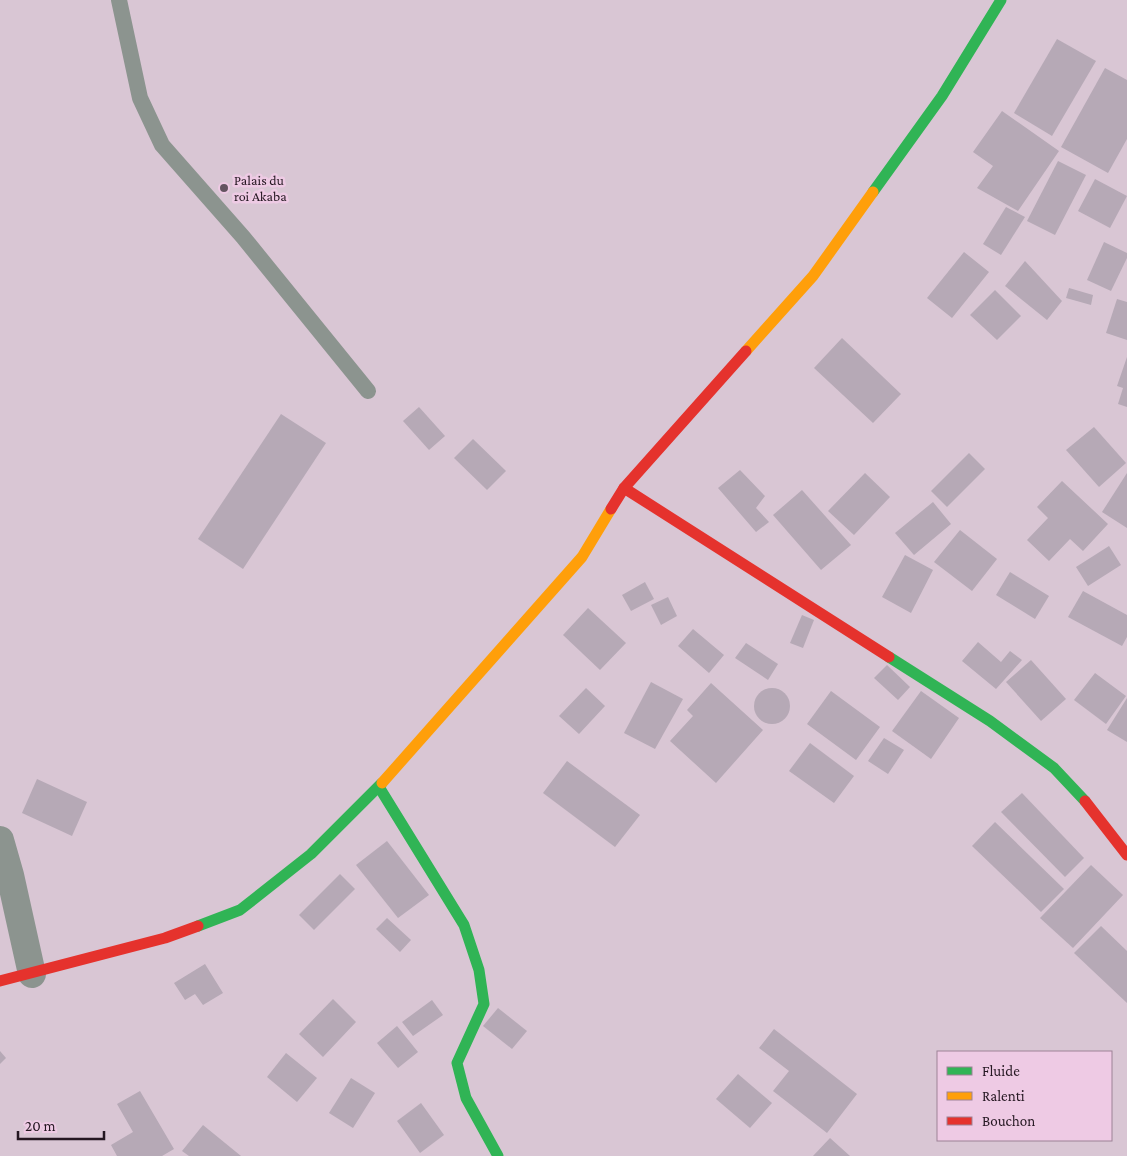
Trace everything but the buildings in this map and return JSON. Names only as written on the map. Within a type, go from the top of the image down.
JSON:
[{"type":"main road","points":[[0,981],[164,938],[240,910],[312,854],[379,787],[582,557],[624,488],[812,276],[942,96],[1001,0]]},
{"type":"main road","points":[[624,488],[990,721],[1054,768],[1093,808],[1127,855]]},
{"type":"main road","points":[[379,787],[464,925],[479,970],[484,1004],[457,1063],[466,1098],[498,1156]]},
{"type":"street","points":[[0,840],[10,875],[32,974]]},
{"type":"lane","points":[[120,0],[140,98],[162,146],[243,238],[368,391]]},
{"type":"traffic: fast","points":[[873,192],[942,96],[1001,0]]},
{"type":"traffic: fast","points":[[889,657],[990,721],[1054,768],[1085,801]]},
{"type":"traffic: fast","points":[[198,926],[240,910],[311,854],[382,783]]},
{"type":"traffic: fast","points":[[379,787],[464,925],[479,970],[484,1004],[457,1063],[466,1098],[498,1156]]},
{"type":"traffic: slow","points":[[746,351],[813,276],[873,192]]},
{"type":"traffic: slow","points":[[382,783],[582,557],[611,509]]},
{"type":"traffic: jam","points":[[611,509],[624,488],[746,351]]},
{"type":"traffic: jam","points":[[624,488],[889,657]]},
{"type":"traffic: jam","points":[[1085,801],[1127,855]]},
{"type":"traffic: jam","points":[[0,981],[165,938],[198,926]]},
{"type":"place","name":"Palais du roi Akaba","points":[[224,188]]}]
